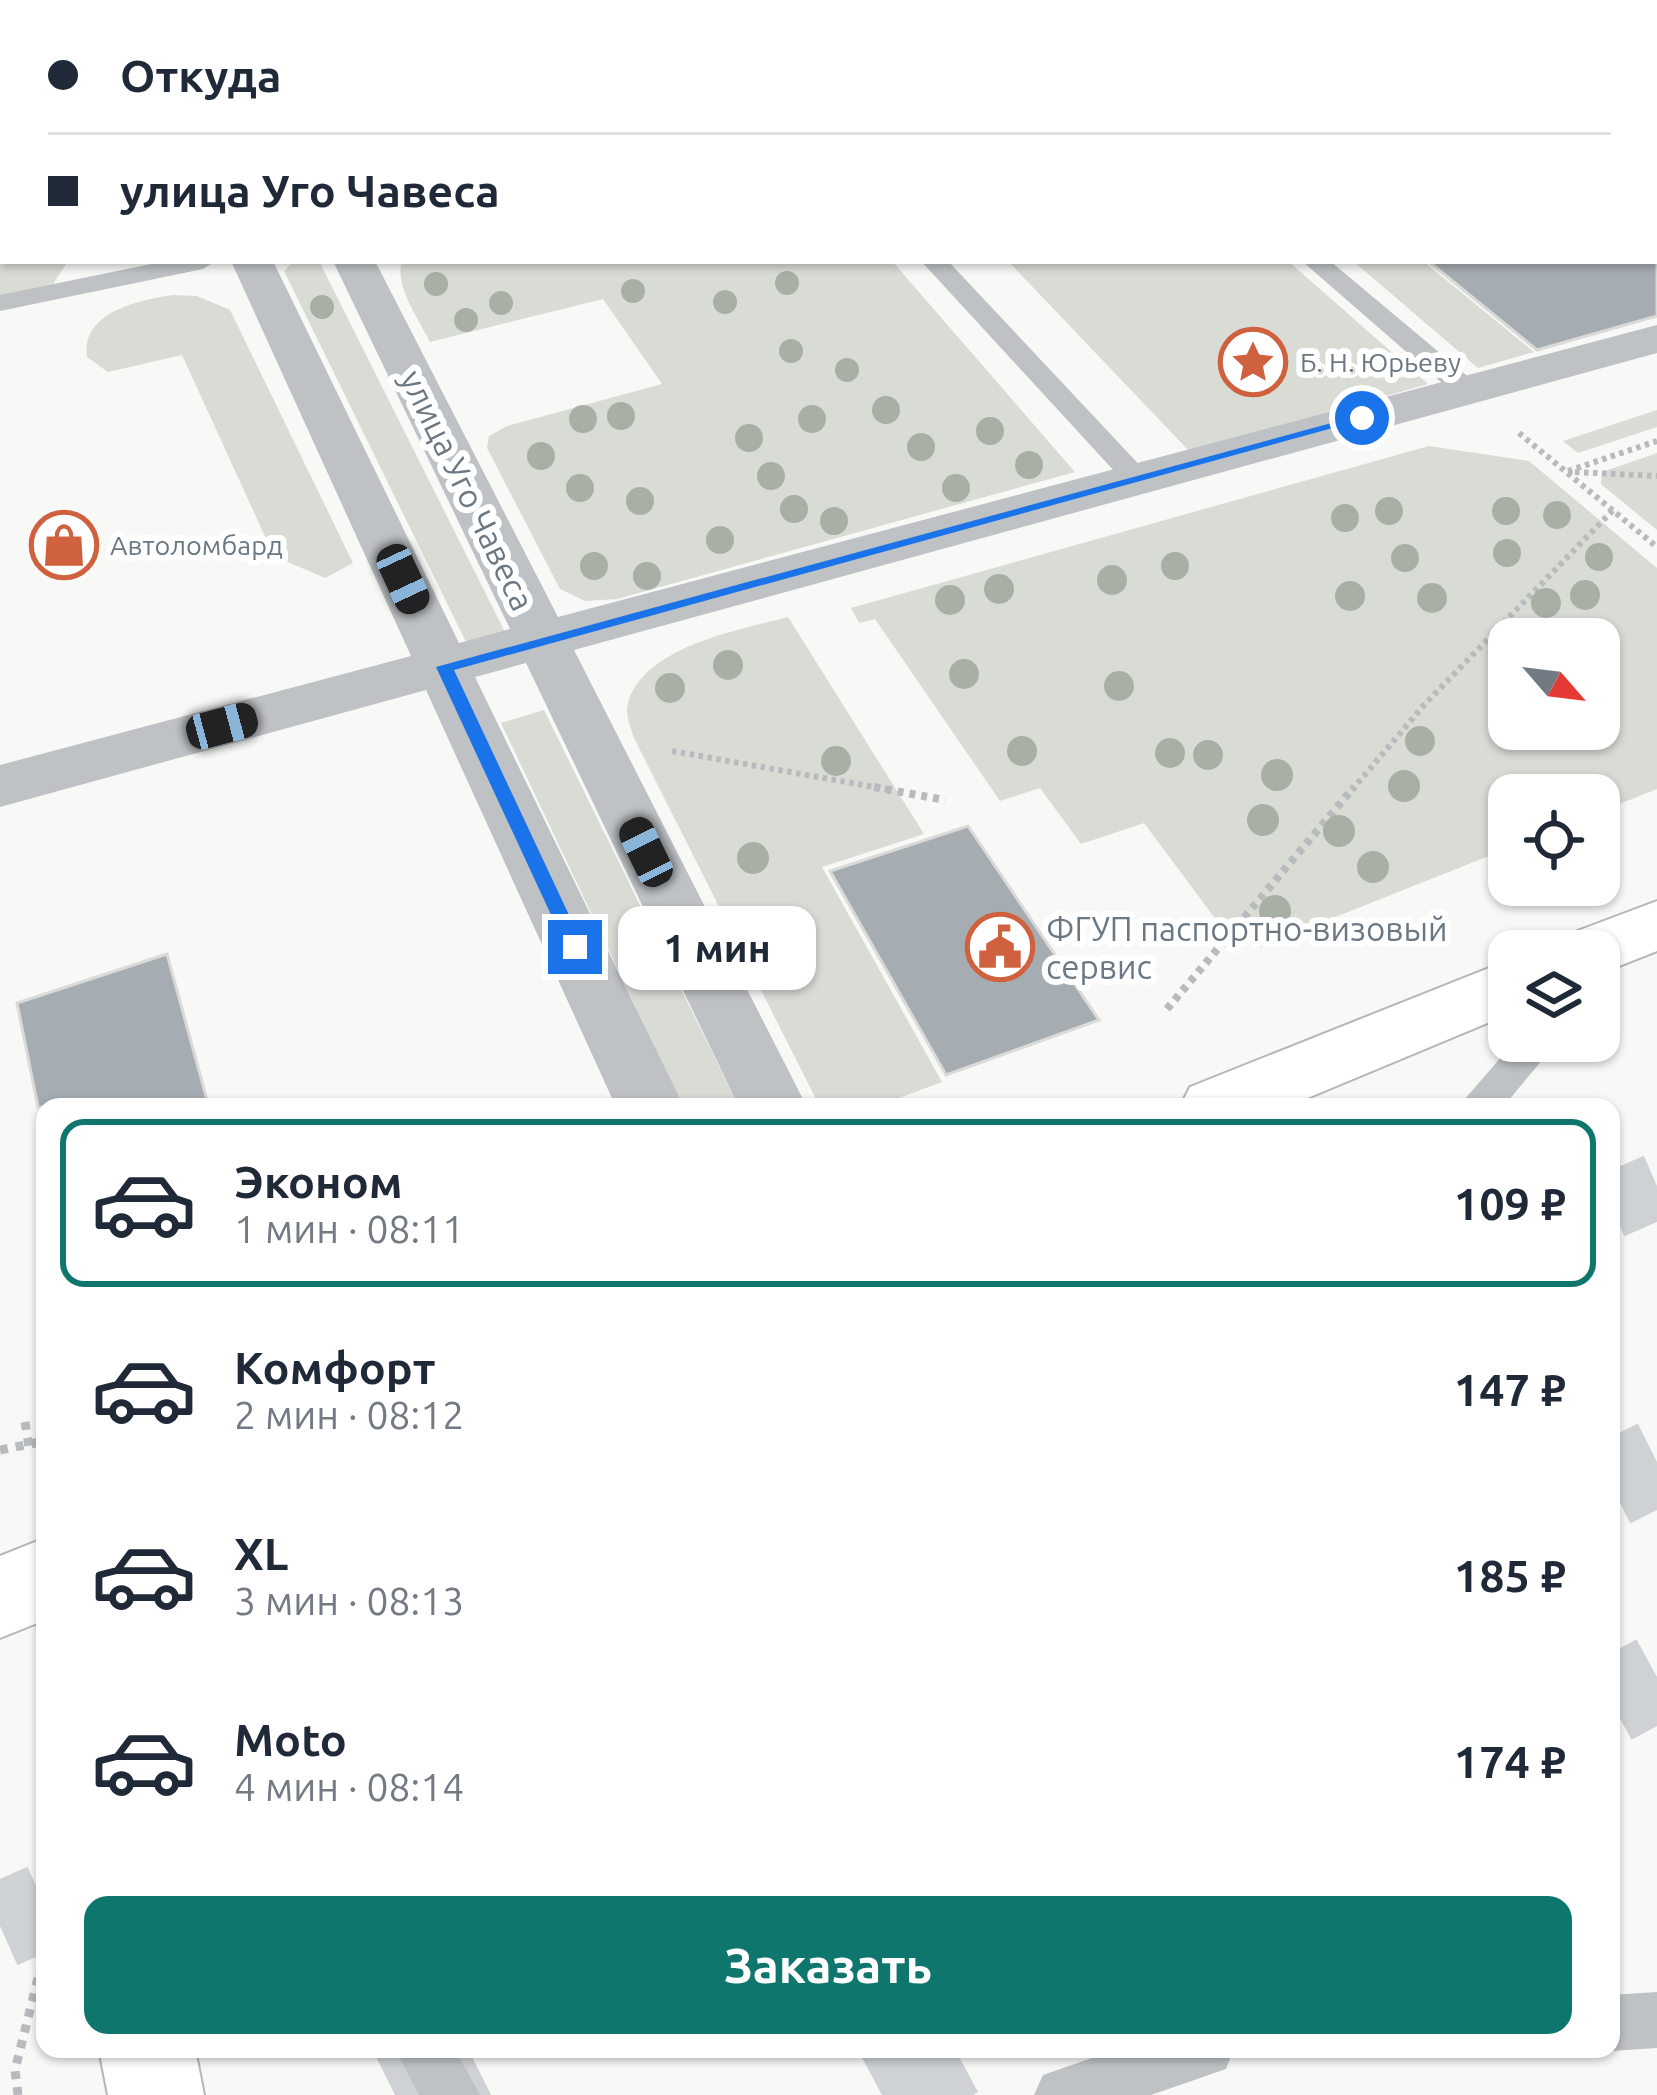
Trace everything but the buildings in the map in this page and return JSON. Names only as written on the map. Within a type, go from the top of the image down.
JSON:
[{"type":"main road","points":[[1620,941],[1657,926]]},
{"type":"main road","points":[[1236,1098],[1488,995]]},
{"type":"main road","points":[[0,1598],[36,1583]]},
{"type":"main road","points":[[149,2058],[156,2095]]},
{"type":"street","points":[[254,264],[646,1098]]},
{"type":"street","name":"улица Уго Чавеса","points":[[356,264],[453,452],[769,1098]]},
{"type":"street","points":[[0,786],[1657,339]]},
{"type":"lane","points":[[0,303],[188,264]]},
{"type":"lane","points":[[937,264],[1137,479]]},
{"type":"lane","points":[[1319,264],[1467,390]]},
{"type":"lane","points":[[1620,956],[1657,926]]},
{"type":"lane","points":[[1486,1098],[1520,1062]]},
{"type":"lane","points":[[1620,2022],[1657,2020]]},
{"type":"lane","points":[[429,2058],[452,2095]]},
{"type":"lane","points":[[1063,2095],[1178,2058]]},
{"type":"path","points":[[1467,390],[1657,547]]},
{"type":"path","points":[[1567,472],[1657,441]]},
{"type":"path","points":[[1567,472],[1657,476]]},
{"type":"path","points":[[1167,1010],[1424,705],[1612,510]]},
{"type":"path","points":[[652,748],[945,800]]},
{"type":"path","points":[[25,1422],[29,1447]]},
{"type":"path","points":[[0,1450],[36,1444]]},
{"type":"path","points":[[18,2095],[15,2070],[36,1986]]},
{"type":"shaded area","points":[[0,264],[66,264],[53,284],[0,296]]},
{"type":"shaded area","points":[[291,264],[321,264],[509,640],[470,650],[284,271]]},
{"type":"shaded area","points":[[401,264],[895,264],[1075,472],[617,599],[585,601],[560,589],[487,448],[489,436],[507,426],[662,384],[603,299],[430,342],[404,292]]},
{"type":"shaded area","points":[[1011,264],[1291,264],[1428,384],[1190,452]]},
{"type":"shaded area","points":[[1357,264],[1427,264],[1534,352],[1478,368]]},
{"type":"shaded area","points":[[173,295],[197,296],[230,310],[353,563],[325,578],[274,556],[182,355],[108,372],[87,357],[93,329],[103,319],[129,305]]},
{"type":"shaded area","points":[[1657,410],[1657,427],[1578,453],[1563,441]]},
{"type":"shaded area","points":[[1429,446],[1529,461],[1657,568],[1657,789],[1620,804],[1620,774],[1488,774],[1488,856],[1260,947],[1214,917],[1144,823],[1081,844],[1040,788],[1000,801],[875,619],[859,623],[851,608]]},
{"type":"shaded area","points":[[1657,453],[1657,530],[1601,484],[1602,472]]},
{"type":"shaded area","points":[[788,617],[924,834],[822,867],[942,1082],[899,1098],[815,1098],[633,736],[627,708],[635,687],[670,656],[719,635]]},
{"type":"shaded area","points":[[544,710],[735,1098],[679,1098],[501,723]]},
{"type":"tunnel","points":[[1620,1202],[1657,1186]]},
{"type":"tunnel","points":[[1620,1480],[1657,1462]]},
{"type":"tunnel","points":[[1620,1697],[1657,1677]]},
{"type":"tunnel","points":[[0,1926],[36,1910]]},
{"type":"tunnel","points":[[395,2095],[469,2058]]},
{"type":"tunnel","points":[[882,2095],[951,2058]]},
{"type":"place","name":"Б. Н. Юрьеву","points":[[1253,362]]},
{"type":"place","name":"Автоломбард","points":[[64,545]]},
{"type":"place","name":"ФГУП паспортно-визовый сервис","points":[[1000,947]]},
{"type":"route","points":[[575,947],[444,667],[1362,418]]}]
